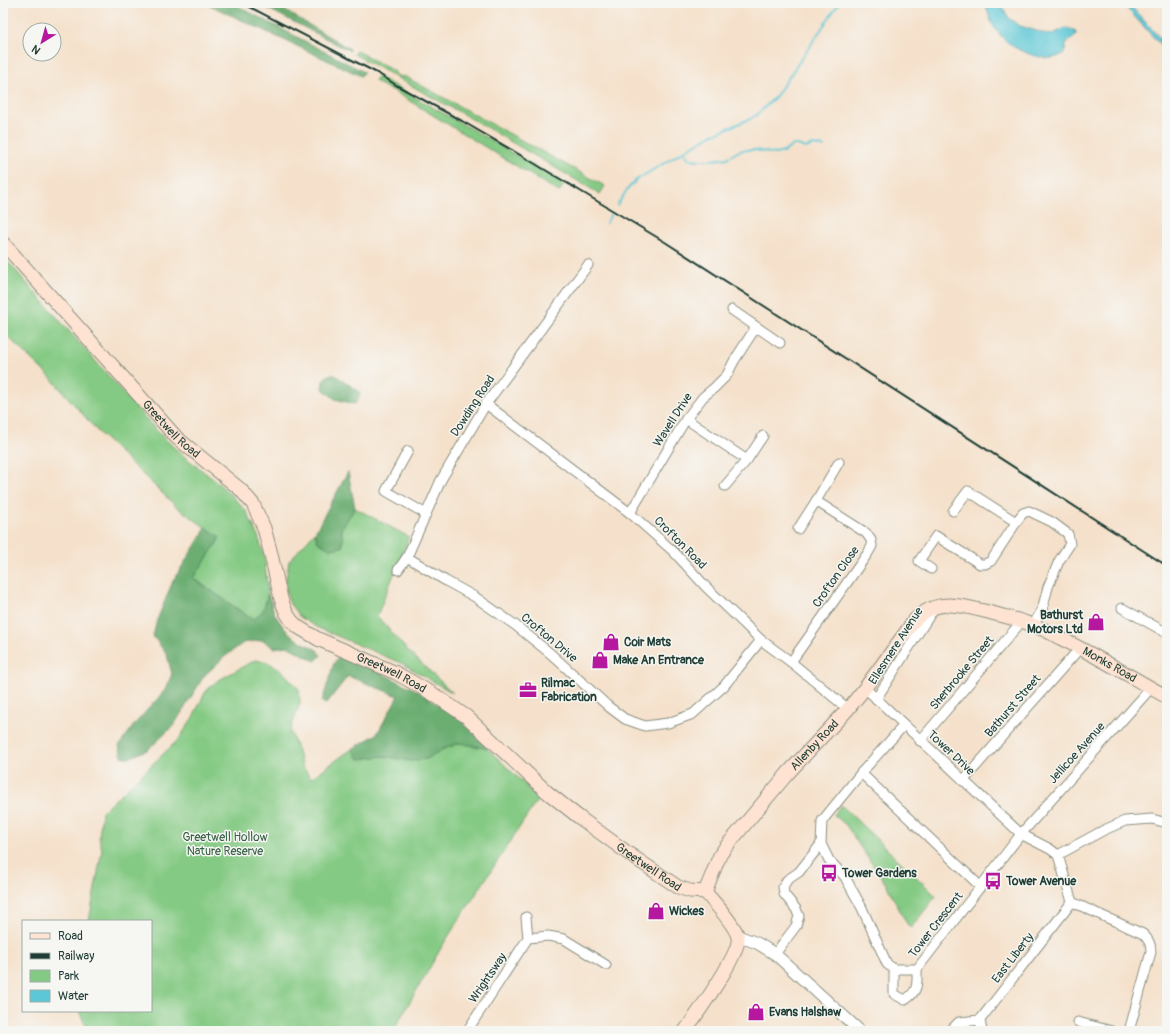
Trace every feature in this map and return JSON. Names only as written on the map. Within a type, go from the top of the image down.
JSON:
[{"type":"main road","name":"Greetwell Road","points":[[3,243],[173,434],[200,458],[224,475],[240,489],[253,504],[264,528],[281,599],[286,612],[298,627],[318,638],[392,671],[458,710],[547,792],[580,818],[675,885],[686,890],[705,892]]},
{"type":"main road","name":"Monks Road","points":[[936,607],[949,604],[959,605],[1028,623],[1080,648],[1167,697]]},
{"type":"main road","name":"Allenby Road","points":[[705,892],[720,855],[725,848],[788,773],[848,709],[918,617],[936,607]]},
{"type":"main road","points":[[685,1031],[726,969],[737,946],[738,936],[730,922],[705,892]]},
{"type":"street","name":"Dowding Road","points":[[398,570],[407,557],[441,480],[486,404],[588,265]]},
{"type":"street","points":[[732,310],[780,343]]},
{"type":"street","name":"Wavell Drive","points":[[630,513],[686,419],[703,397],[727,375],[734,361],[756,327]]},
{"type":"street","name":"Crofton Road","points":[[486,404],[630,513],[674,552],[706,587],[761,640],[791,662],[848,709]]},
{"type":"street","points":[[686,419],[747,460]]},
{"type":"street","points":[[725,486],[747,460],[762,436]]},
{"type":"street","points":[[408,451],[386,491],[426,514]]},
{"type":"street","points":[[798,529],[838,462]]},
{"type":"street","points":[[931,569],[919,561],[936,536],[980,564],[985,564],[991,561],[1016,522],[968,491],[953,511]]},
{"type":"street","name":"Crofton Close","points":[[791,662],[872,546],[871,540],[866,533],[816,501]]},
{"type":"street","name":"Sherbrooke Street","points":[[920,741],[1028,623],[1042,610],[1048,587],[1059,561],[1070,544],[1068,534],[1052,522],[1029,511],[1023,513],[1016,522]]},
{"type":"street","name":"Crofton Drive","points":[[407,557],[475,597],[515,625],[551,654],[609,707],[625,719],[645,726],[668,723],[693,714],[724,686],[761,640]]},
{"type":"street","name":"Ellesmere Avenue","points":[[876,699],[936,607]]},
{"type":"street","points":[[1122,608],[1167,633]]},
{"type":"street","name":"Bathurst Street","points":[[963,781],[1080,648]]},
{"type":"street","name":"Tower Drive","points":[[865,688],[1021,834],[1050,849],[1058,855]]},
{"type":"street","name":"Jellicoe Avenue","points":[[1021,834],[1151,688]]},
{"type":"street","points":[[904,725],[861,773],[822,821],[821,844],[829,860],[845,877],[862,908],[887,964],[894,969],[894,994],[906,1000],[912,996],[916,988],[917,969]]},
{"type":"street","points":[[861,773],[981,888]]},
{"type":"street","points":[[1129,1031],[1151,952],[1151,946],[1143,934],[1072,902],[1058,855],[1125,820],[1152,819],[1167,823]]},
{"type":"street","name":"Tower Crescent","points":[[894,969],[917,969],[981,888],[1021,834]]},
{"type":"street","points":[[775,954],[796,926],[799,916],[796,909],[784,894],[783,888],[787,880],[799,872],[821,844]]},
{"type":"street","name":"East Liberty","points":[[980,1020],[1072,902]]},
{"type":"street","points":[[526,917],[528,938],[548,936],[564,939],[606,965]]},
{"type":"street","points":[[738,936],[757,943],[775,954],[860,1031]]},
{"type":"street","name":"Wrightsway","points":[[467,1031],[528,938]]},
{"type":"street","points":[[950,1031],[959,1022],[980,1020],[982,1031]]},
{"type":"street","points":[[1078,1022],[1112,1031]]},
{"type":"green space","points":[[205,3],[232,3],[364,72],[361,76]]},
{"type":"green space","points":[[257,3],[272,3],[350,49],[350,51]]},
{"type":"green space","points":[[356,50],[395,72],[396,75],[401,77],[404,76],[605,186],[600,194],[479,123],[354,54]]},
{"type":"green space","points":[[377,76],[489,139],[564,184],[559,192],[394,90],[390,90],[375,81]]},
{"type":"green space","points":[[3,256],[157,431],[182,455],[216,481],[246,511],[257,533],[264,555],[268,594],[263,611],[253,620],[193,578],[217,543],[219,537],[178,508],[100,434],[50,377],[3,332]]},
{"type":"green space","points":[[329,375],[335,375],[360,392],[357,402],[354,404],[335,399],[323,389],[323,380]]},
{"type":"green space","points":[[348,472],[355,508],[341,529],[343,538],[342,547],[330,549],[318,542],[315,532]]},
{"type":"green space","points":[[355,508],[409,537],[377,616],[408,651],[453,693],[403,664],[316,627],[300,617],[290,604],[285,586],[289,561],[315,532],[318,542],[330,549],[342,547],[343,538],[341,529]]},
{"type":"green space","points":[[206,528],[220,537],[193,578],[253,620],[263,611],[268,594],[275,615],[284,628],[296,639],[317,650],[321,656],[315,661],[287,646],[274,648],[263,640],[243,643],[223,658],[204,676],[174,725],[149,749],[129,758],[122,756],[119,746],[134,725],[165,690],[172,674],[167,655],[153,636],[157,620],[173,581]]},
{"type":"green space","points":[[348,657],[418,691],[467,724],[488,749],[460,743],[443,749],[427,759],[411,761],[383,756],[359,759],[352,749],[377,734],[398,696],[348,676],[326,704],[322,702],[334,663],[338,658]]},
{"type":"green space","name":"Greetwell Hollow Nature Reserve","points":[[255,660],[268,662],[284,673],[299,689],[300,703],[290,731],[302,766],[311,778],[352,749],[359,759],[383,756],[411,761],[460,743],[488,749],[535,794],[540,796],[444,943],[393,1031],[88,1031],[79,1012],[152,1012],[152,920],[89,920],[102,850],[99,837],[102,812],[179,739],[193,717],[206,691],[217,681]]},
{"type":"green space","points":[[841,805],[936,896],[911,928],[907,924],[886,884],[846,825],[834,815]]},
{"type":"water","points":[[986,3],[1001,3],[1009,18],[1020,26],[1050,35],[1066,28],[1074,30],[1076,36],[1066,43],[1065,51],[1057,57],[1047,58],[1028,54],[1007,42],[998,32],[991,21]]},
{"type":"water","points":[[1122,3],[1128,3],[1167,46],[1167,52]]},
{"type":"waterway","points":[[617,205],[636,180],[711,135],[750,119],[758,114],[776,96],[839,3]]},
{"type":"waterway","points":[[683,151],[690,159],[713,160],[727,158],[743,150],[756,150],[775,154],[784,152],[793,145],[798,145],[805,148],[814,145],[824,147]]},
{"type":"waterway","points":[[606,223],[611,214]]},
{"type":"railway","points":[[242,3],[379,74],[527,159],[665,242],[1167,566]]},
{"type":"place","name":"Bathurst Motors Ltd","points":[[1096,622]]},
{"type":"place","name":"Coir Mats","points":[[611,642]]},
{"type":"place","name":"Make An Entrance","points":[[600,660]]},
{"type":"place","name":"Rilmac Fabrication","points":[[528,690]]},
{"type":"place","name":"Tower Gardens","points":[[829,873]]},
{"type":"place","name":"Tower Avenue","points":[[993,881]]},
{"type":"place","name":"Wickes","points":[[656,911]]},
{"type":"place","name":"Evans Halshaw","points":[[756,1012]]}]
